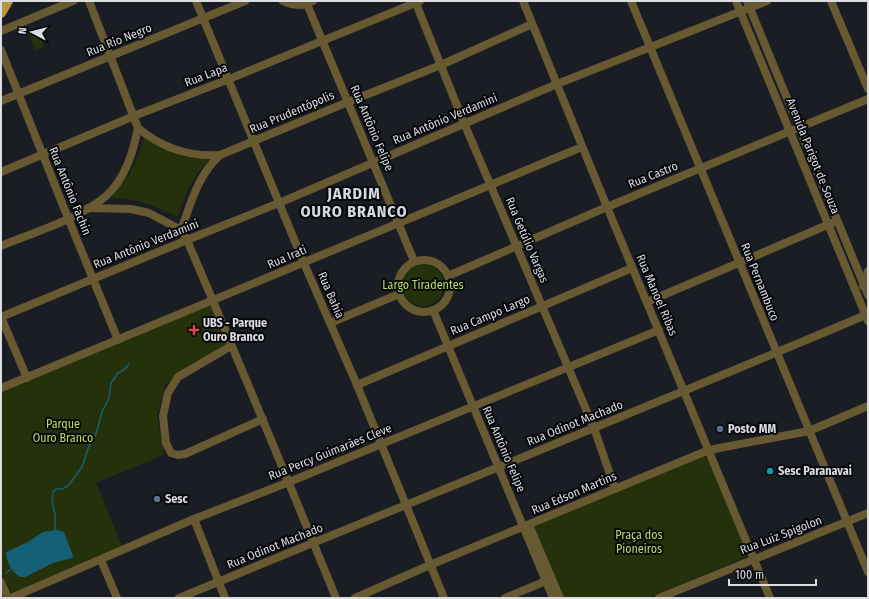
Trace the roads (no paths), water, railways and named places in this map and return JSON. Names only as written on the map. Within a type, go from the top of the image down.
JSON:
[{"type":"main road","points":[[1,12],[8,1]]},
{"type":"street","points":[[1,31],[73,1]]},
{"type":"street","points":[[1,246],[68,218],[88,208],[106,196],[126,168],[134,150],[138,128],[89,1]]},
{"type":"street","name":"Rua Bahia","points":[[196,1],[304,263],[357,385],[444,598]]},
{"type":"street","name":"Rua Rio Negro","points":[[1,101],[245,1]]},
{"type":"street","points":[[282,1],[291,5],[299,6],[310,3]]},
{"type":"street","name":"Rua Manoel Ribas","points":[[523,1],[632,268],[770,598]]},
{"type":"street","name":"Rua Pernambuco","points":[[631,1],[868,572]]},
{"type":"street","name":"Avenida Parigot de Souza","points":[[736,1],[867,316]]},
{"type":"street","name":"Rua Antônio Verdamini","points":[[1,317],[93,278],[280,204],[557,84],[651,48],[740,11],[748,4],[767,1]]},
{"type":"street","points":[[831,1],[868,90]]},
{"type":"street","name":"Rua Lapa","points":[[1,172],[134,116],[228,80],[417,2]]},
{"type":"street","name":"Rua Getúlio Vargas","points":[[417,2],[464,124],[594,428],[616,489]]},
{"type":"street","name":"Rua Antônio Felipe","points":[[310,3],[322,42],[374,163],[414,262]]},
{"type":"street","name":"Avenida Parigot de Souza","points":[[748,4],[868,294]]},
{"type":"street","name":"Rua Prudentópolis","points":[[138,128],[152,139],[176,150],[199,155],[220,155],[441,65],[532,24]]},
{"type":"street","name":"Rua Antônio Fachin","points":[[1,50],[118,340]]},
{"type":"street","name":"Rua Castro","points":[[448,276],[607,207],[868,99]]},
{"type":"street","name":"Rua Irati","points":[[1,388],[582,147]]},
{"type":"street","points":[[181,230],[199,182],[210,164],[220,155]]},
{"type":"street","points":[[88,208],[131,209],[149,213],[181,230],[188,240],[336,598]]},
{"type":"street","points":[[647,302],[838,221]]},
{"type":"street","points":[[430,260],[440,266],[448,276],[449,284],[447,295],[440,305],[434,310],[425,312],[417,311],[406,304],[399,294],[399,279],[402,272],[407,266],[414,262],[430,260]]},
{"type":"street","name":"Rua Campo Largo","points":[[357,385],[632,268]]},
{"type":"street","points":[[855,289],[864,285],[868,271]]},
{"type":"street","points":[[330,323],[399,294]]},
{"type":"street","name":"Rua Antônio Felipe","points":[[434,310],[499,467],[560,598]]},
{"type":"street","name":"Rua Odinot Machado","points":[[179,598],[314,544],[406,504],[867,316]]},
{"type":"street","points":[[1,317],[27,378]]},
{"type":"street","name":"Rua Percy Guimarães Cleve","points":[[11,598],[194,519],[289,482],[659,330]]},
{"type":"street","points":[[231,346],[178,377],[168,393],[163,416],[166,444],[170,453],[178,456],[263,419]]},
{"type":"street","name":"Rua Edson Martins","points":[[356,598],[430,565],[709,450],[809,431],[868,406]]},
{"type":"street","name":"Rua Luiz Spigolon","points":[[661,598],[754,559],[847,523],[868,513]]},
{"type":"street","points":[[194,519],[225,598]]},
{"type":"street","name":"Rua Antônio Felipe","points":[[526,526],[553,598]]},
{"type":"street","points":[[101,560],[117,598]]},
{"type":"street","points":[[504,598],[546,581]]},
{"type":"street","points":[[1,582],[8,598]]},
{"type":"water","points":[[57,530],[64,532],[73,556],[72,558],[53,563],[25,577],[20,577],[14,572],[8,563],[6,552],[28,542],[43,532]]},
{"type":"waterway","points":[[55,532],[55,515],[52,500],[53,492],[56,489],[62,489],[68,486],[82,467],[89,446],[96,434],[102,412],[109,398],[111,383],[118,373],[125,369],[129,364]]},
{"type":"waterway","points":[[6,573],[12,568]]},
{"type":"place","name":"UBS - Parque Ouro Branco","points":[[194,330]]},
{"type":"place","name":"Posto MM","points":[[720,429]]},
{"type":"place","name":"Sesc Paranavai","points":[[770,471]]},
{"type":"place","name":"Sesc","points":[[157,499]]},
{"type":"district","name":"JARDIM OURO BRANCO","points":[[354,202]]},
{"type":"park label","name":"Largo Tiradentes","points":[[423,285]]},
{"type":"park label","name":"Parque Ouro Branco","points":[[63,431]]},
{"type":"park label","name":"Praça dos Pioneiros","points":[[639,542]]}]
